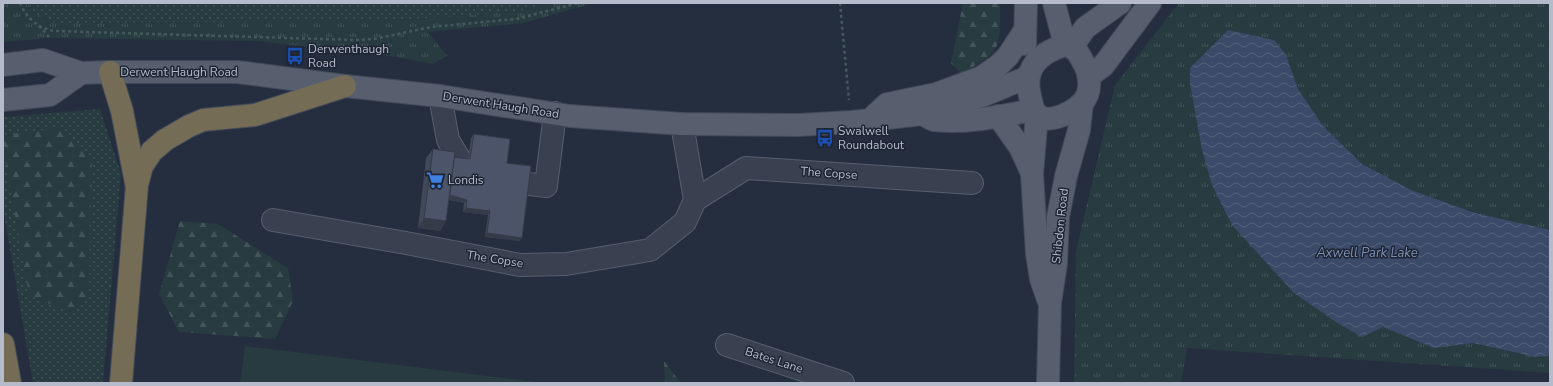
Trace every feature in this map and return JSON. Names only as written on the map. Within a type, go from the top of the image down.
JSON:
[{"type":"highway","points":[[110,72],[122,111],[137,185]]},
{"type":"highway","points":[[121,383],[137,185],[142,166],[152,151],[165,140],[189,126],[203,120],[255,114],[345,86]]},
{"type":"highway","points":[[3,344],[10,383]]},
{"type":"main road","points":[[1026,3],[1025,51],[1030,72],[1028,88],[1035,112],[1043,118],[1049,120],[1065,114],[1082,103],[1086,96],[1089,76],[1078,53],[1068,46],[1054,3]]},
{"type":"main road","points":[[1030,72],[1043,54],[1056,47],[1068,46],[1085,28],[1120,3]]},
{"type":"main road","points":[[1089,76],[1103,66],[1150,3]]},
{"type":"main road","points":[[860,121],[887,104],[936,94],[982,77],[1008,56],[1025,30]]},
{"type":"main road","points":[[3,65],[43,60],[82,73]]},
{"type":"main road","name":"Derwent Haugh Road","points":[[82,73],[237,72],[345,86],[440,96],[555,113],[616,120],[682,124],[798,125],[860,121],[922,114],[931,108],[982,96],[1030,72]]},
{"type":"main road","points":[[3,100],[50,95],[82,73]]},
{"type":"main road","name":"Shibdon Road","points":[[1048,383],[1050,303],[1056,263],[1058,217],[1066,176],[1080,130],[1082,103]]},
{"type":"main road","name":"Derwent Haugh Road","points":[[922,114],[932,120],[962,120],[1035,112]]},
{"type":"main road","name":"Shibdon Road","points":[[1035,112],[1032,174],[1040,273],[1050,303]]},
{"type":"main road","points":[[998,116],[1020,147],[1032,174]]},
{"type":"street","points":[[440,96],[448,140],[470,177],[546,186],[555,113]]},
{"type":"street","points":[[682,124],[695,200]]},
{"type":"street","name":"The Copse","points":[[273,220],[406,243],[520,265],[566,264],[650,250],[685,222],[695,200],[746,168],[972,183]]},
{"type":"street","name":"Bates Lane","points":[[727,345],[843,383]]},
{"type":"path","points":[[20,3],[27,16],[37,24],[49,30],[55,31],[355,40],[374,39],[431,27],[516,18],[578,3]]},
{"type":"path","points":[[840,3],[860,121]]},
{"type":"green space","points":[[3,3],[29,3],[36,14],[57,23],[382,21],[515,12],[548,3],[594,3],[524,23],[428,32],[447,56],[433,64],[396,57],[258,41],[50,38],[3,42]]},
{"type":"green space","points":[[29,3],[548,3],[515,12],[382,21],[57,23],[36,14]]},
{"type":"green space","points":[[963,3],[1000,3],[1000,30],[999,39],[992,53],[985,60],[961,73],[951,63]]},
{"type":"green space","points":[[1179,3],[1550,3],[1550,373],[1187,348],[1181,383],[1074,383],[1076,251],[1115,85]]},
{"type":"green space","points":[[100,109],[121,174],[103,383],[33,383],[3,208],[3,117]]},
{"type":"green space","points":[[60,128],[92,159],[89,292],[71,313],[29,295],[3,147],[3,135]]},
{"type":"green space","points":[[180,221],[218,224],[288,268],[293,301],[275,339],[179,332],[159,294]]},
{"type":"green space","points":[[245,346],[545,383],[240,383]]},
{"type":"green space","points":[[664,361],[681,383],[665,383]]},
{"type":"water","name":"Axwell Park Lake","points":[[1228,30],[1274,40],[1286,55],[1298,89],[1323,126],[1362,164],[1411,190],[1475,213],[1550,230],[1550,356],[1536,357],[1473,343],[1434,348],[1383,327],[1362,337],[1336,322],[1294,293],[1232,225],[1212,185],[1202,150],[1190,84],[1190,68]]},
{"type":"building","points":[[474,134],[510,139],[507,163],[531,166],[522,238],[487,233],[490,211],[466,208],[467,200],[450,195],[454,157],[470,159]]},
{"type":"building","name":"Londis","points":[[433,149],[455,152],[446,221],[424,218]]},
{"type":"place","name":"Derwenthaugh Road","points":[[295,56]]},
{"type":"place","name":"Swalwell Roundabout","points":[[825,138]]},
{"type":"place","name":"Londis","points":[[435,180]]}]
